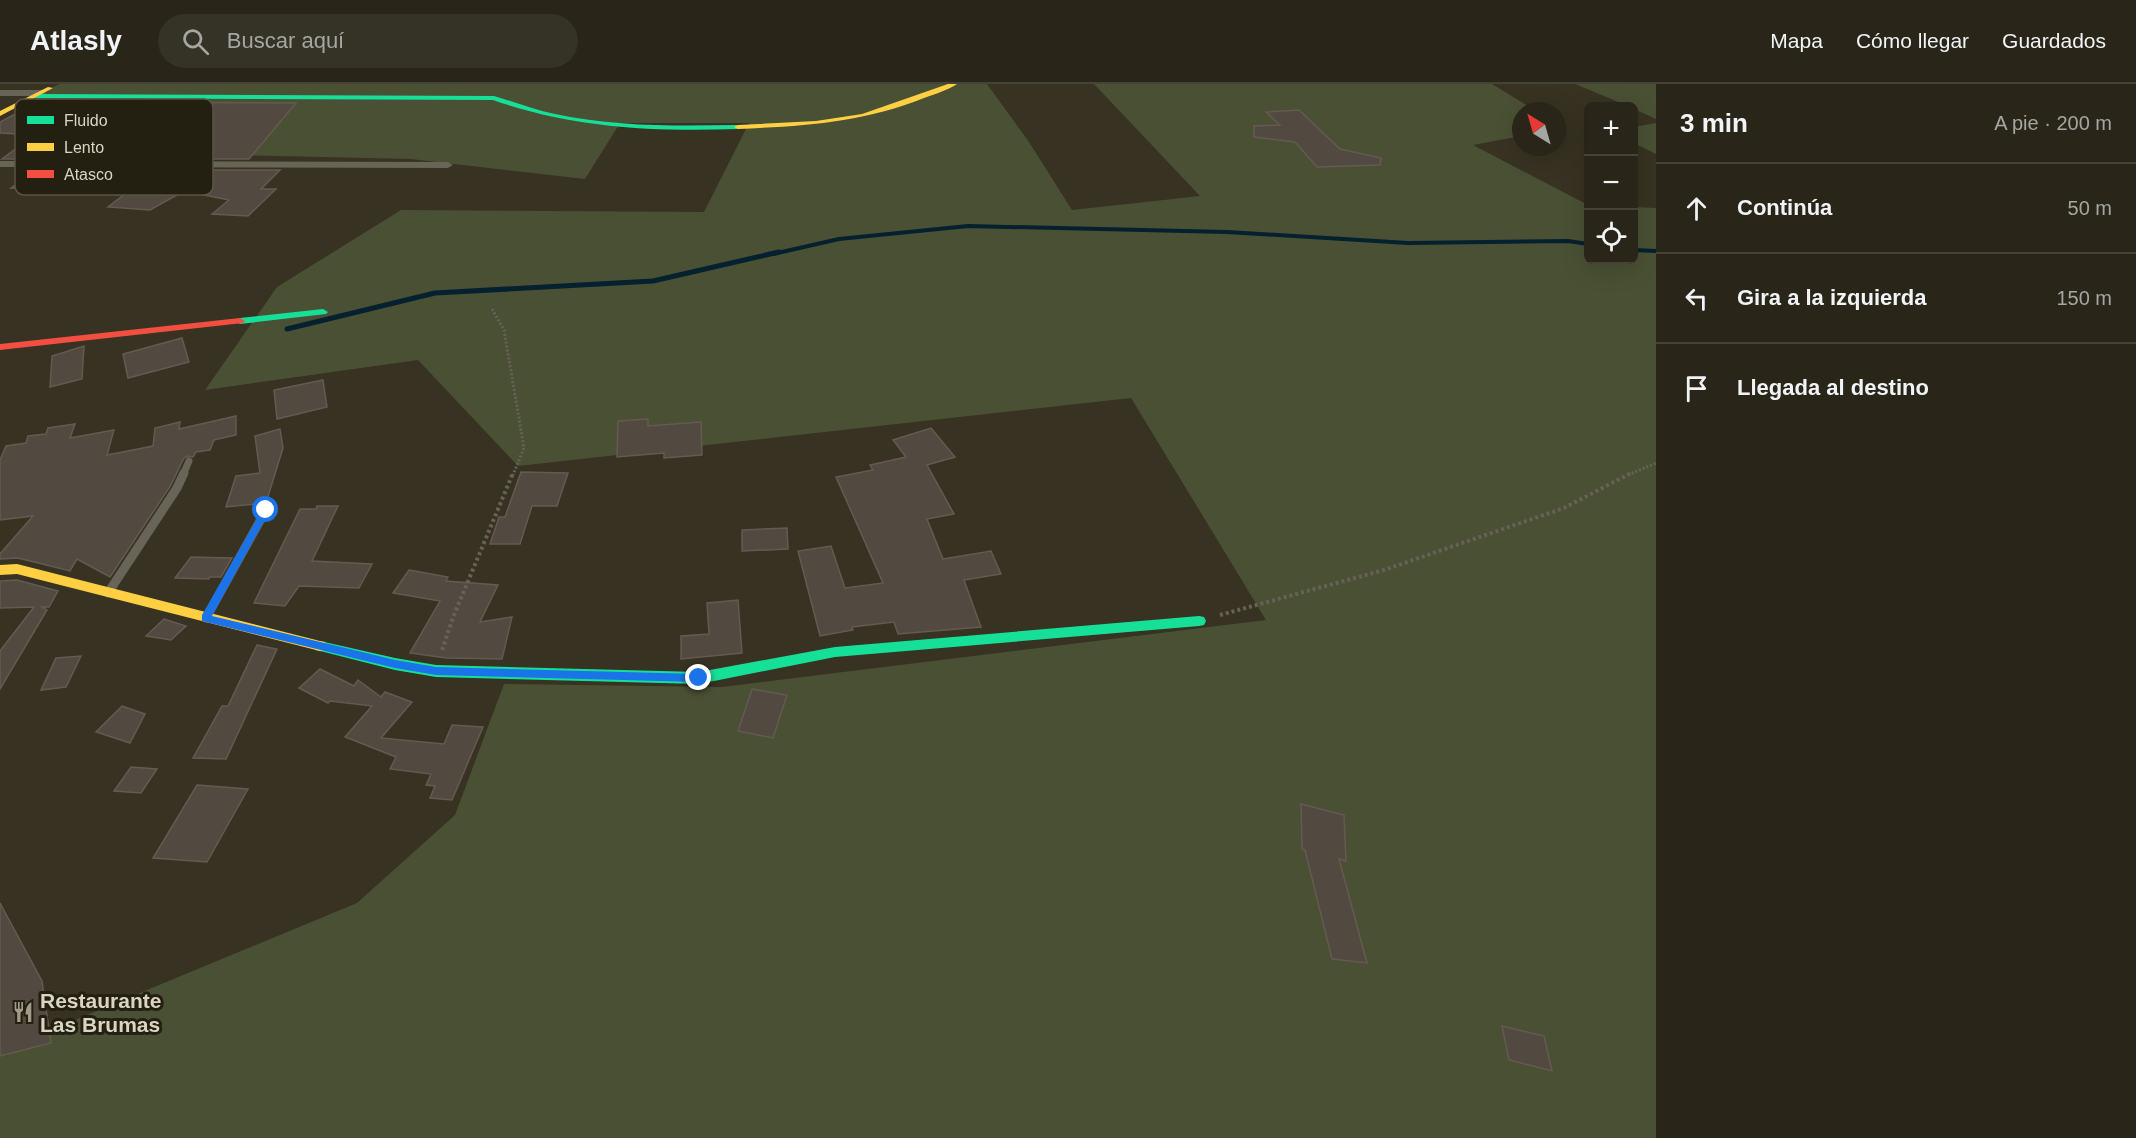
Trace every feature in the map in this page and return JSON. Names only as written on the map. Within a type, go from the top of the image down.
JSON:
[{"type":"street","points":[[28,99],[59,84]]},
{"type":"street","points":[[0,93],[494,98],[531,113],[567,119],[647,128],[693,128],[805,124],[876,113],[954,84]]},
{"type":"street","points":[[0,114],[15,106]]},
{"type":"street","points":[[0,164],[15,164]]},
{"type":"street","points":[[213,164],[448,165]]},
{"type":"street","points":[[0,347],[323,312]]},
{"type":"street","points":[[0,570],[17,569],[206,618],[395,664],[436,671],[699,678],[835,652],[1199,621]]},
{"type":"lane","points":[[108,593],[177,488],[189,461]]},
{"type":"lane","points":[[206,618],[266,510]]},
{"type":"path","points":[[436,671],[454,615],[524,448],[504,330],[492,309]]},
{"type":"path","points":[[1199,621],[1311,590],[1319,590],[1384,570],[1564,508],[1615,480],[1656,464]]},
{"type":"green space","points":[[59,84],[987,84],[1029,142],[1072,210],[1200,196],[1094,84],[1492,84],[1521,102],[1512,102],[1512,138],[1473,145],[1584,203],[1584,264],[1638,264],[1638,207],[1656,208],[1656,1138],[0,1138],[0,1051],[357,903],[455,815],[504,684],[722,687],[1266,620],[1131,398],[518,466],[418,360],[205,390],[277,287],[401,210],[704,212],[749,123],[620,123],[585,179],[411,159],[213,155],[213,99],[29,99]]},
{"type":"green space","points":[[1575,84],[1656,84],[1656,119],[1638,111],[1638,102],[1618,102]]},
{"type":"green space","points":[[1656,123],[1656,154],[1638,145],[1638,126]]},
{"type":"building","points":[[213,103],[296,103],[249,159],[213,159]]},
{"type":"building","points":[[1299,110],[1340,149],[1381,158],[1380,165],[1317,167],[1295,142],[1254,137],[1254,126],[1280,125],[1266,112]]},
{"type":"building","points":[[15,114],[15,134],[0,133],[0,122]]},
{"type":"building","points":[[15,149],[15,159],[2,159]]},
{"type":"building","points":[[213,170],[280,170],[261,189],[276,189],[248,216],[212,214],[229,200],[204,195],[213,195]]},
{"type":"building","points":[[124,195],[177,195],[150,210],[108,207]]},
{"type":"building","points":[[182,338],[189,362],[128,378],[123,354]]},
{"type":"building","points":[[84,346],[82,379],[50,387],[52,356]]},
{"type":"building","points":[[323,380],[327,407],[277,419],[274,390]]},
{"type":"building","points":[[236,416],[236,435],[214,440],[210,450],[196,452],[193,457],[184,458],[171,485],[110,577],[77,559],[70,571],[18,558],[0,559],[0,554],[33,516],[0,520],[0,460],[6,446],[26,443],[28,436],[46,434],[48,428],[75,424],[70,438],[114,430],[107,455],[153,446],[155,428],[180,422],[179,429]]},
{"type":"building","points":[[648,419],[648,426],[701,422],[702,455],[664,458],[664,453],[617,457],[618,421]]},
{"type":"building","points":[[931,428],[955,457],[927,465],[954,514],[927,519],[943,559],[991,551],[1001,574],[964,580],[981,627],[898,634],[894,622],[852,627],[853,630],[820,636],[798,551],[831,546],[845,588],[883,583],[836,477],[873,470],[870,465],[906,457],[893,440]]},
{"type":"building","points":[[280,429],[283,448],[266,503],[226,507],[236,476],[260,473],[255,436]]},
{"type":"building","points":[[521,472],[568,473],[557,506],[532,506],[520,544],[490,544],[499,517],[505,517]]},
{"type":"building","points":[[317,506],[338,506],[312,561],[372,564],[359,588],[299,586],[285,606],[254,603],[300,509],[316,509]]},
{"type":"building","points":[[787,528],[788,549],[742,551],[742,530]]},
{"type":"building","points":[[191,557],[232,558],[221,577],[175,578]]},
{"type":"building","points":[[409,570],[448,577],[446,581],[498,585],[480,622],[512,617],[502,659],[446,658],[410,653],[440,601],[393,593]]},
{"type":"building","points":[[17,580],[58,591],[49,607],[42,607],[47,610],[0,689],[0,651],[34,607],[0,608],[0,581]]},
{"type":"building","points":[[738,600],[742,653],[681,659],[681,636],[709,634],[707,603]]},
{"type":"building","points":[[164,619],[186,626],[171,640],[146,636]]},
{"type":"building","points":[[257,645],[277,649],[226,759],[193,758],[222,706],[228,706]]},
{"type":"building","points":[[81,656],[66,687],[41,690],[56,658]]},
{"type":"building","points":[[320,669],[354,686],[358,680],[381,697],[385,692],[412,702],[381,738],[444,744],[452,725],[483,727],[452,800],[430,798],[435,786],[426,785],[431,774],[390,769],[396,757],[345,737],[372,706],[330,701],[328,703],[299,688]]},
{"type":"building","points":[[752,689],[787,695],[773,738],[738,731]]},
{"type":"building","points":[[122,706],[145,714],[130,743],[96,732]]},
{"type":"building","points":[[131,767],[157,769],[141,793],[114,791]]},
{"type":"building","points":[[197,785],[248,789],[207,862],[153,858]]},
{"type":"building","points":[[1301,804],[1344,815],[1346,861],[1339,859],[1367,963],[1332,959],[1305,850],[1302,849]]},
{"type":"building","name":"Restaurante Las Brumas","points":[[0,903],[42,981],[51,1043],[0,1056]]},
{"type":"building","points":[[1502,1026],[1544,1036],[1552,1071],[1509,1060]]},
{"type":"waterway","points":[[773,254],[839,239],[968,226],[1227,232],[1408,243],[1568,241],[1584,243]]},
{"type":"waterway","points":[[1638,250],[1656,251]]},
{"type":"waterway","points":[[287,329],[435,293],[653,281],[779,252]]},
{"type":"traffic: fast","points":[[35,96],[494,98],[523,108],[584,122],[645,127],[738,127]]},
{"type":"traffic: fast","points":[[240,321],[323,312]]},
{"type":"traffic: fast","points":[[320,646],[436,671],[699,678],[835,652],[1199,621]]},
{"type":"traffic: slow","points":[[738,127],[847,119],[897,106],[954,84]]},
{"type":"traffic: slow","points":[[29,99],[50,88]]},
{"type":"traffic: slow","points":[[0,114],[15,106]]},
{"type":"traffic: slow","points":[[0,570],[17,569],[320,646]]},
{"type":"traffic: jam","points":[[0,347],[240,321]]},
{"type":"place","name":"Restaurante Las Brumas","points":[[23,1012]]},
{"type":"route","points":[[266,510],[206,618],[395,664],[436,671],[699,678]]}]
